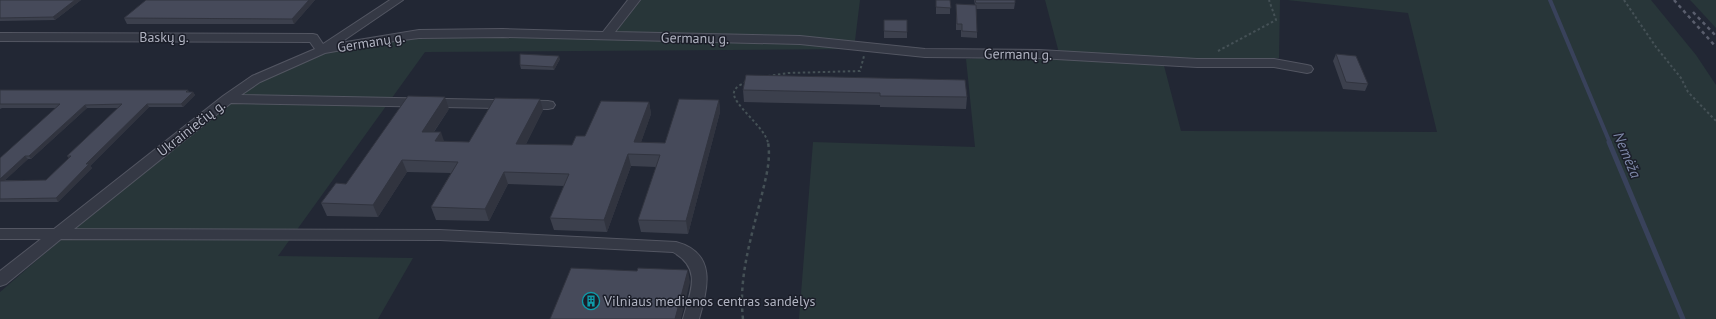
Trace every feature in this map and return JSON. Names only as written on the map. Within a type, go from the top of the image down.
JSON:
[{"type":"street","name":"Ukrainiečių g.","points":[[0,280],[228,99],[256,79],[273,70],[322,50],[397,0]]},
{"type":"street","points":[[606,36],[634,0]]},
{"type":"street","name":"Germanų g.","points":[[322,50],[386,38],[446,33],[503,33],[800,40],[864,48],[925,53],[1068,55],[1197,63],[1274,63],[1307,69]]},
{"type":"street","name":"Baskų g.","points":[[0,37],[313,38],[322,50]]},
{"type":"street","points":[[228,99],[548,105]]},
{"type":"street","points":[[0,234],[440,235],[676,247],[684,250],[694,259],[701,278],[691,319]]},
{"type":"path","points":[[1197,63],[1276,20],[1269,0]]},
{"type":"path","points":[[1624,0],[1656,47],[1681,78],[1688,92],[1716,121]]},
{"type":"path","points":[[767,76],[788,73],[860,71],[863,63],[864,48]]},
{"type":"path","points":[[743,319],[741,303],[743,274],[769,162],[769,147],[764,132],[734,98],[736,88],[748,82]]},
{"type":"shaded area","points":[[641,0],[860,0],[854,49],[425,52],[278,256],[413,258],[378,319],[0,319],[0,292],[57,243],[251,87],[285,68],[335,50],[402,40],[488,36],[603,39],[616,32]]},
{"type":"shaded area","points":[[1045,0],[1280,0],[1279,58],[1162,58],[1181,131],[1437,132],[1408,13],[1287,0],[1651,0],[1696,55],[1716,85],[1716,319],[799,319],[813,142],[975,147],[966,59],[1059,53]]},
{"type":"shaded area","points":[[1690,0],[1716,0],[1716,28],[1692,2]]},
{"type":"building","points":[[0,0],[75,0],[53,17],[0,18]]},
{"type":"building","points":[[146,0],[309,0],[292,19],[124,18]]},
{"type":"building","points":[[936,0],[950,0],[951,8],[936,7]]},
{"type":"building","points":[[975,0],[1015,0],[1015,3],[976,3]]},
{"type":"building","points":[[956,4],[976,5],[977,32],[962,31],[962,24],[957,24]]},
{"type":"building","points":[[884,20],[907,20],[907,32],[884,31]]},
{"type":"building","points":[[520,54],[559,56],[553,67],[520,65]]},
{"type":"building","points":[[1336,54],[1356,56],[1368,84],[1346,82]]},
{"type":"building","points":[[746,75],[965,80],[967,97],[880,96],[880,93],[743,90]]},
{"type":"building","points":[[0,90],[188,90],[186,92],[193,92],[181,104],[147,104],[86,164],[89,164],[56,198],[0,199],[0,181],[46,180],[71,156],[67,156],[122,104],[85,105],[29,156],[25,156],[0,179],[0,158],[60,104],[0,104]]},
{"type":"building","points":[[408,96],[445,97],[422,132],[441,132],[435,141],[469,142],[495,98],[540,99],[516,144],[572,145],[576,136],[585,136],[601,101],[649,102],[634,142],[665,143],[679,99],[719,100],[686,221],[638,220],[660,155],[628,154],[604,220],[550,218],[569,174],[504,172],[485,209],[431,207],[458,162],[402,160],[373,205],[321,203],[336,183],[346,184]]},
{"type":"building","points":[[571,268],[637,271],[638,268],[688,270],[675,319],[550,319]]},
{"type":"waterway","name":"Nemėža","points":[[1550,0],[1610,143]]},
{"type":"waterway","name":"Nemėža","points":[[1609,142],[1683,319]]},
{"type":"railway","points":[[1674,0],[1716,47]]},
{"type":"railway","points":[[1693,12],[1716,36]]},
{"type":"place","name":"Vilniaus medienos centras sandėlys","points":[[591,301]]}]
